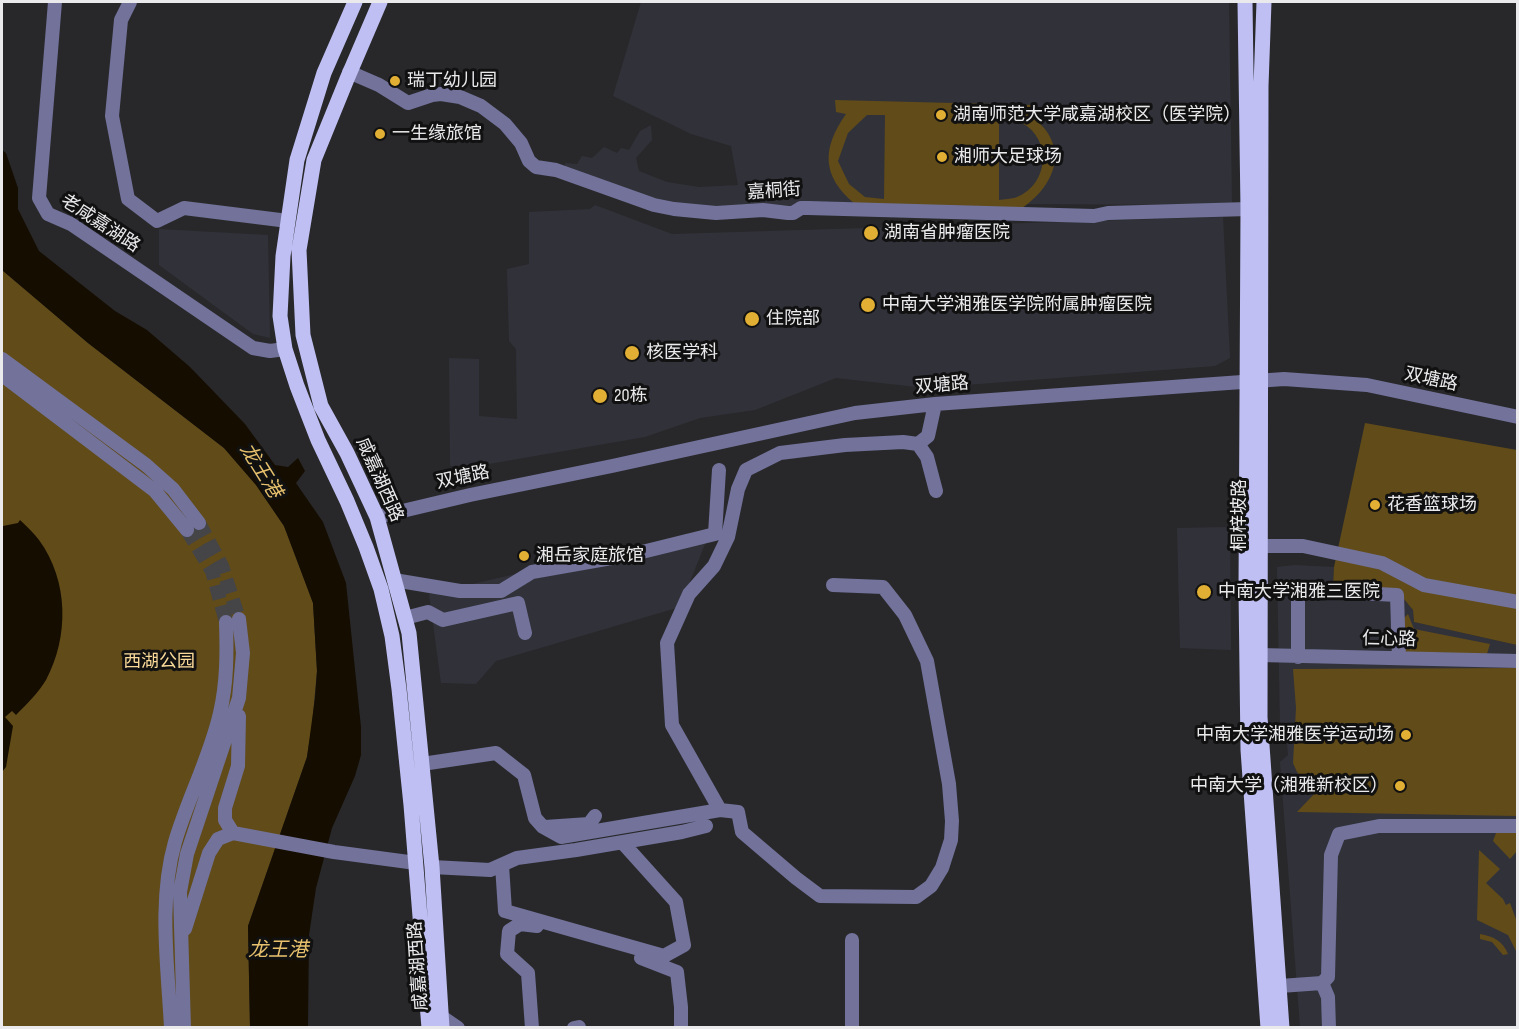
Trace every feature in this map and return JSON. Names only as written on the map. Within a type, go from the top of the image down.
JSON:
[{"type":"main road","name":"咸嘉湖西路","points":[[355,2],[324,73],[297,160],[283,256],[280,316],[285,349],[307,414],[347,501],[381,589],[392,636],[416,862],[429,1028]]},
{"type":"main road","name":"咸嘉湖西路","points":[[380,2],[314,160],[299,250],[303,335],[321,406],[377,517],[409,633],[432,867],[442,1022]]},
{"type":"main road","name":"桐梓坡路","points":[[1245,2],[1262,749],[1282,1028]]},
{"type":"main road","name":"桐梓坡路","points":[[1264,2],[1246,602],[1248,750],[1268,1028]]},
{"type":"street","name":"老咸嘉湖路","points":[[55,2],[39,198],[48,214],[71,224],[253,348],[270,351],[285,349]]},
{"type":"street","points":[[130,2],[122,20],[112,116],[128,200],[157,221],[184,208],[288,221]]},
{"type":"street","points":[[1264,28],[1272,2]]},
{"type":"street","name":"嘉桐街","points":[[349,72],[408,103],[432,94],[460,97],[481,106],[505,124],[521,143],[529,161],[536,167],[556,170],[649,203],[674,209],[724,214],[763,210],[793,213],[801,208],[808,208],[1074,216],[1248,209]]},
{"type":"street","points":[[2,359],[146,465],[173,489],[193,526],[155,491],[2,375]]},
{"type":"street","name":"双塘路","points":[[377,517],[855,412],[935,404],[1284,379],[1367,385],[1518,417]]},
{"type":"street","points":[[720,810],[672,724],[668,643],[676,637],[689,594],[714,566],[728,537],[738,489],[746,470],[780,453],[845,445],[903,442],[918,444],[928,436],[935,404]]},
{"type":"street","points":[[918,444],[927,457],[936,491]]},
{"type":"street","points":[[394,580],[460,591],[501,591],[532,572],[634,554],[715,534],[719,470]]},
{"type":"street","points":[[1259,546],[1314,548],[1382,563],[1424,585],[1518,602]]},
{"type":"street","points":[[422,764],[496,753],[524,775],[534,818],[543,827],[561,837],[720,810],[738,812],[742,832],[795,878],[820,896],[916,897],[931,886],[942,868],[951,840],[952,821],[949,784],[927,661],[905,615],[883,587],[833,585]]},
{"type":"street","points":[[1298,657],[1298,590],[1397,595],[1399,658]]},
{"type":"street","points":[[405,618],[428,612],[443,620],[518,603],[525,633]]},
{"type":"street","points":[[171,1028],[165,921],[167,881],[175,843],[220,714],[233,621],[243,652],[239,698],[238,766],[225,808],[225,820],[233,833]]},
{"type":"street","name":"仁心路","points":[[1259,655],[1518,661]]},
{"type":"street","points":[[184,1028],[180,892],[187,854],[239,698]]},
{"type":"street","points":[[543,827],[589,824],[595,816]]},
{"type":"street","points":[[432,867],[490,870],[517,858],[706,826]]},
{"type":"street","points":[[1280,986],[1322,983],[1328,978],[1331,855],[1339,834],[1379,826],[1518,826]]},
{"type":"street","points":[[181,943],[209,853],[218,839],[233,833],[334,852],[416,862]]},
{"type":"street","points":[[502,865],[505,911],[664,956],[684,945],[676,902],[622,842]]},
{"type":"street","points":[[532,1028],[528,973],[507,954],[509,931],[520,924],[541,926],[629,953],[677,972],[681,1028]]},
{"type":"street","points":[[852,940],[852,1028]]},
{"type":"street","points":[[1322,983],[1328,997],[1329,1028]]},
{"type":"street","points":[[442,1022],[458,1028]]},
{"type":"street","points":[[574,1028],[579,1027]]},
{"type":"shaded area","name":"湖南师范大学咸嘉湖校区（医学院）","points":[[641,2],[1229,2],[1232,205],[795,203],[790,212],[695,211],[565,173],[565,163],[577,164],[582,156],[592,158],[604,147],[617,153],[621,148],[629,150],[640,131],[651,125],[652,140],[636,158],[639,171],[667,182],[699,187],[738,185],[731,146],[691,134],[613,96]]},
{"type":"shaded area","name":"中南大学湘雅医学院附属肿瘤医院","points":[[595,205],[672,234],[1223,217],[1230,358],[1215,366],[926,388],[836,378],[755,410],[700,418],[645,437],[483,465],[450,466],[449,358],[479,359],[479,416],[517,419],[516,349],[509,341],[507,269],[529,264],[529,212],[590,209]]},
{"type":"shaded area","points":[[159,229],[268,235],[270,338],[253,334],[159,265]]},
{"type":"shaded area","name":"中南大学湘雅三医院","points":[[1230,527],[1231,650],[1180,648],[1177,528]]},
{"type":"shaded area","points":[[707,539],[680,607],[496,661],[476,684],[441,683],[429,594],[546,567]]},
{"type":"shaded area","name":"中南大学（湘雅新校区）","points":[[1295,565],[1334,567],[1333,586],[1398,592],[1413,610],[1414,622],[1517,645],[1517,1027],[1300,1027],[1280,762],[1288,755],[1286,730],[1280,726],[1277,567]]},
{"type":"green space","name":"湘师大足球场","points":[[835,100],[1034,105],[1035,119],[1053,143],[1054,168],[1041,191],[1019,210],[855,204],[836,183],[831,172],[829,150],[832,138],[846,114],[836,112]],"holes":[[[867,115],[885,115],[884,199],[865,197],[849,184],[838,161],[848,133]],[[999,116],[1019,122],[1032,130],[1042,150],[1043,161],[1041,172],[1028,191],[1015,198],[999,200]]]},
{"type":"green space","name":"西湖公园","points":[[2,270],[88,343],[224,448],[256,485],[284,526],[313,603],[317,671],[312,725],[307,757],[248,926],[250,1027],[2,1027]]},
{"type":"green space","points":[[1365,423],[1517,450],[1517,645],[1414,622],[1413,610],[1398,592],[1333,586],[1334,567]]},
{"type":"green space","points":[[1408,614],[1414,629],[1490,644],[1487,654],[1403,653],[1401,621]]},
{"type":"green space","name":"中南大学湘雅医学运动场","points":[[1517,668],[1517,816],[1297,812],[1316,792],[1297,772],[1293,763],[1296,708],[1293,669]]},
{"type":"green space","points":[[1517,832],[1517,851],[1510,859],[1493,841],[1496,833]]},
{"type":"green space","points":[[1479,850],[1500,869],[1486,883],[1503,899],[1506,905],[1510,903],[1517,922],[1517,953],[1508,935],[1477,920]]},
{"type":"green space","points":[[1480,934],[1497,940],[1508,954],[1503,955],[1492,942],[1480,939]]},
{"type":"water","name":"龙王港","points":[[2,150],[6,153],[18,188],[18,209],[39,251],[115,311],[147,330],[190,367],[245,424],[275,465],[288,467],[298,458],[305,471],[296,483],[323,522],[346,583],[361,727],[361,755],[355,776],[332,828],[316,888],[309,935],[308,1027],[250,1027],[248,926],[307,757],[317,671],[313,603],[284,526],[256,485],[224,448],[88,343],[2,270]]},
{"type":"water","points":[[20,520],[39,540],[56,573],[62,609],[62,628],[54,663],[46,680],[16,715],[12,711],[5,717],[13,726],[6,767],[2,772],[2,524],[3,526],[18,523]]},
{"type":"tunnel","points":[[199,523],[222,566],[239,619]]},
{"type":"tunnel","points":[[187,530],[212,571],[226,622]]},
{"type":"place","name":"瑞丁幼儿园","points":[[395,81]]},
{"type":"place","name":"湖南师范大学咸嘉湖校区（医学院）","points":[[941,115]]},
{"type":"place","name":"一生缘旅馆","points":[[380,134]]},
{"type":"place","name":"湘师大足球场","points":[[942,157]]},
{"type":"place","name":"湖南省肿瘤医院","points":[[871,233]]},
{"type":"place","name":"中南大学湘雅医学院附属肿瘤医院","points":[[868,305]]},
{"type":"place","name":"住院部","points":[[752,319]]},
{"type":"place","name":"核医学科","points":[[632,353]]},
{"type":"place","name":"20栋","points":[[600,396]]},
{"type":"place","name":"花香篮球场","points":[[1375,505]]},
{"type":"place","name":"湘岳家庭旅馆","points":[[524,556]]},
{"type":"place","name":"中南大学湘雅三医院","points":[[1204,592]]},
{"type":"place","name":"中南大学湘雅医学运动场","points":[[1406,735]]},
{"type":"place","name":"中南大学（湘雅新校区）","points":[[1400,786]]}]
